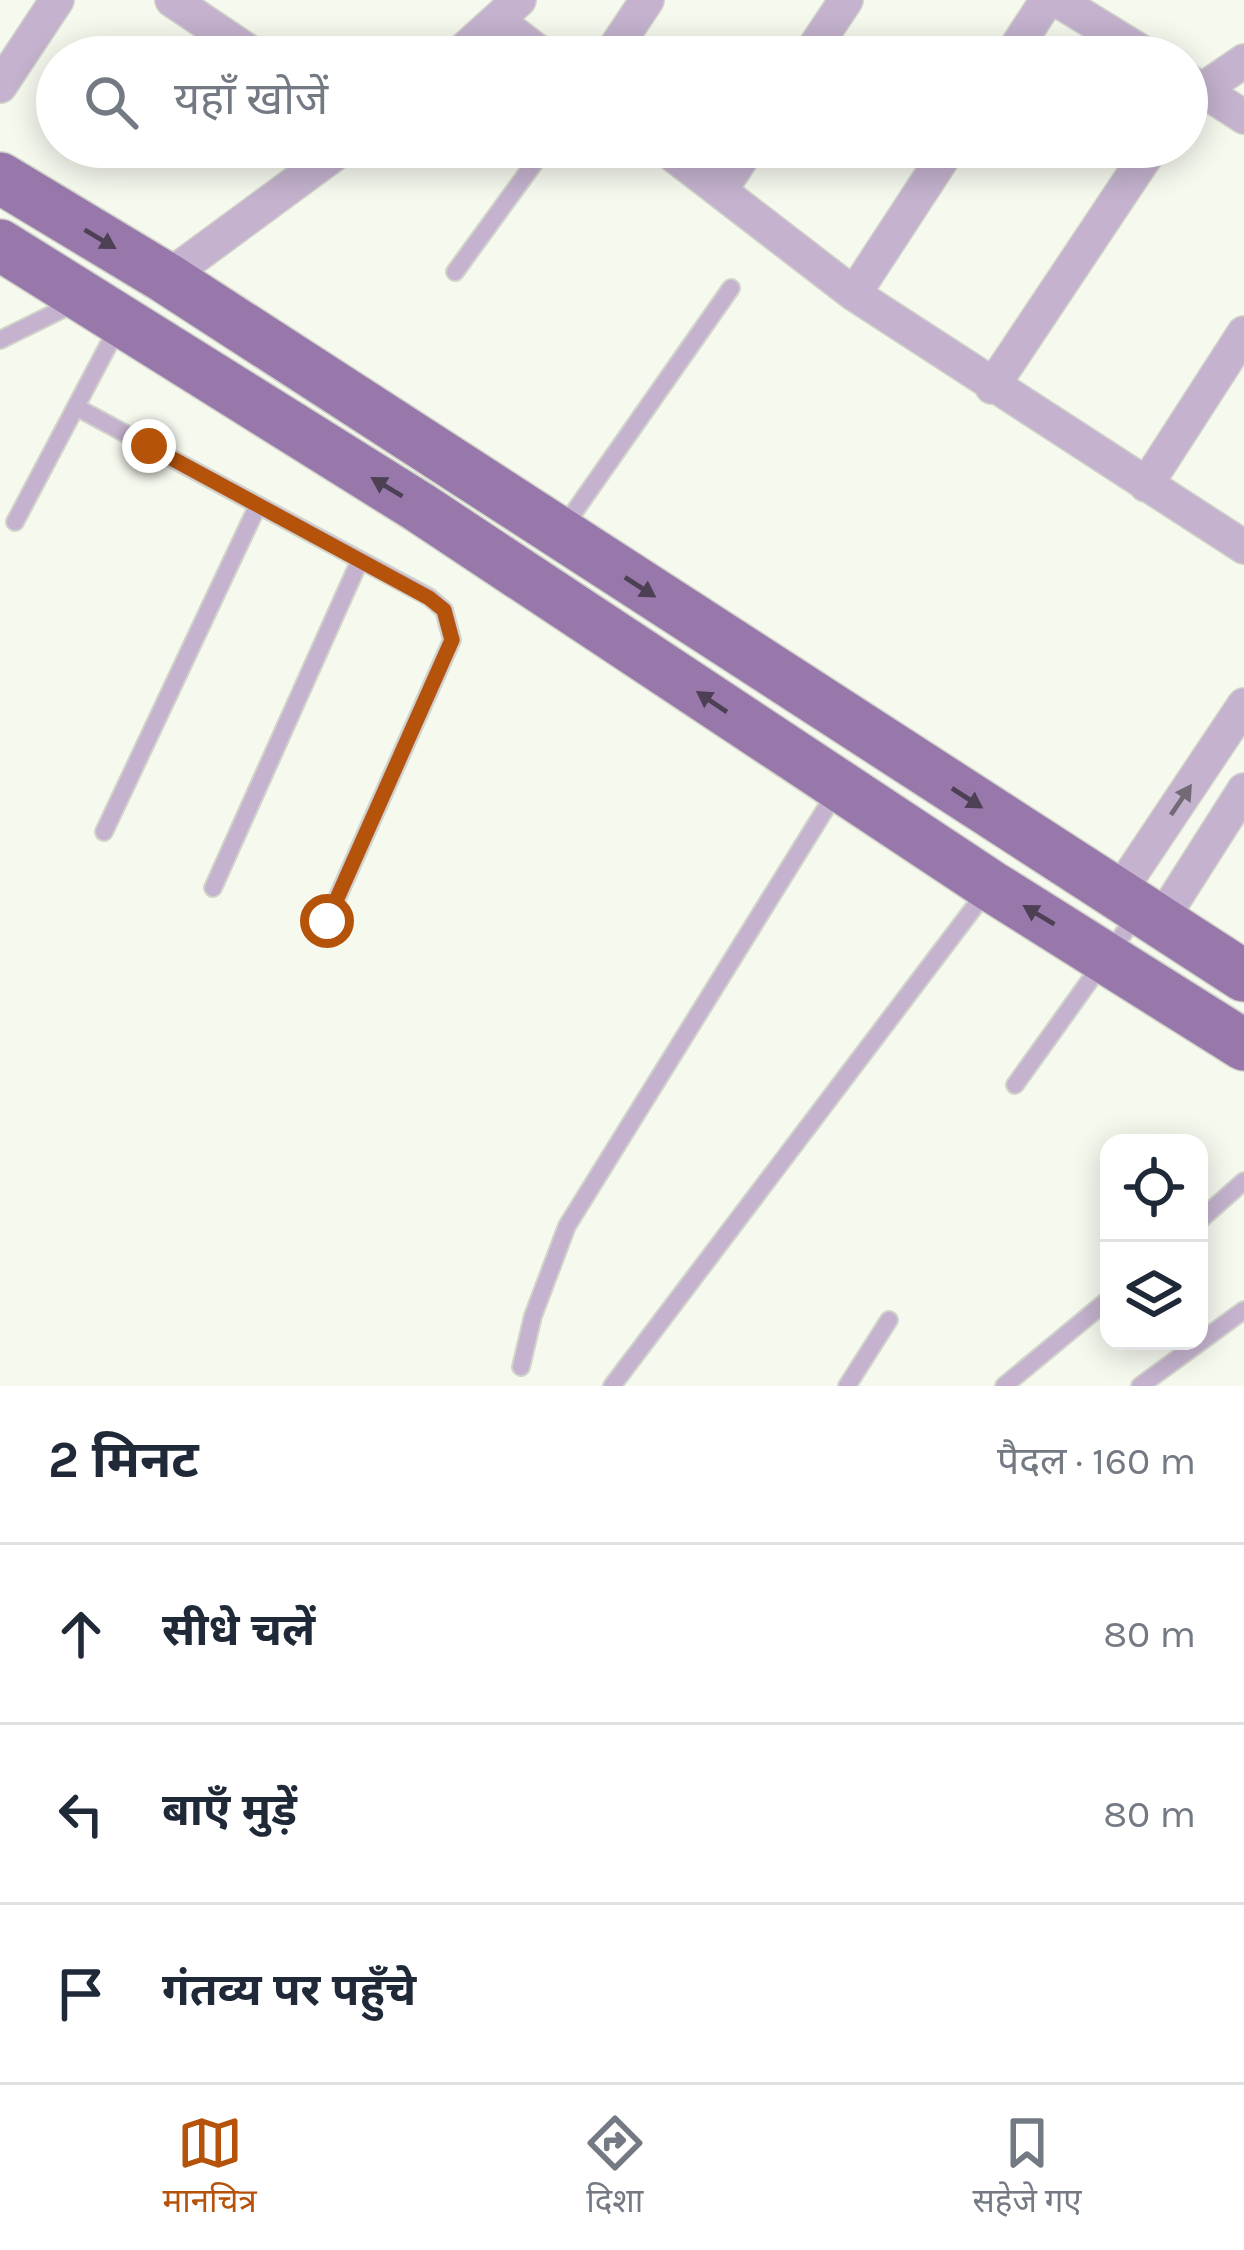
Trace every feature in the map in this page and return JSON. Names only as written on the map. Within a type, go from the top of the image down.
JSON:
[{"type":"main road","points":[[0,178],[166,278],[1244,976]]},
{"type":"main road","points":[[0,245],[100,312],[419,507],[991,886],[1244,1045]]},
{"type":"street","points":[[0,86],[57,0]]},
{"type":"street","points":[[172,0],[225,36]]},
{"type":"street","points":[[623,36],[647,0]]},
{"type":"street","points":[[822,36],[846,0]]},
{"type":"street","points":[[1034,36],[1073,3],[1120,36]]},
{"type":"street","points":[[479,36],[508,10],[528,36]]},
{"type":"street","points":[[1208,80],[1244,61]]},
{"type":"street","points":[[1208,98],[1244,117]]},
{"type":"street","points":[[166,278],[315,168]]},
{"type":"street","points":[[690,168],[854,294],[1244,547]]},
{"type":"street","points":[[720,191],[735,168]]},
{"type":"street","points":[[854,294],[936,168]]},
{"type":"street","points":[[992,387],[1138,168]]},
{"type":"street","points":[[1147,485],[1244,333]]},
{"type":"street","points":[[1139,909],[1244,705]]},
{"type":"street","points":[[1139,909],[1244,790]]},
{"type":"lane","points":[[455,272],[531,168]]},
{"type":"lane","points":[[558,534],[731,287]]},
{"type":"lane","points":[[0,340],[100,312],[76,407],[15,522]]},
{"type":"lane","points":[[76,407],[444,610],[452,640],[327,921]]},
{"type":"lane","points":[[104,832],[258,505]]},
{"type":"lane","points":[[214,888],[360,560]]},
{"type":"lane","points":[[521,1367],[533,1316],[567,1226],[840,786]]},
{"type":"lane","points":[[612,1386],[991,886]]},
{"type":"lane","points":[[1015,1085],[1139,909]]},
{"type":"lane","points":[[1208,1213],[1244,1181]]},
{"type":"lane","points":[[1004,1386],[1100,1306]]},
{"type":"lane","points":[[1140,1386],[1244,1310]]},
{"type":"lane","points":[[847,1386],[889,1321]]},
{"type":"route","points":[[149,446],[429,598],[450,620],[452,640],[434,686],[327,921]]}]
